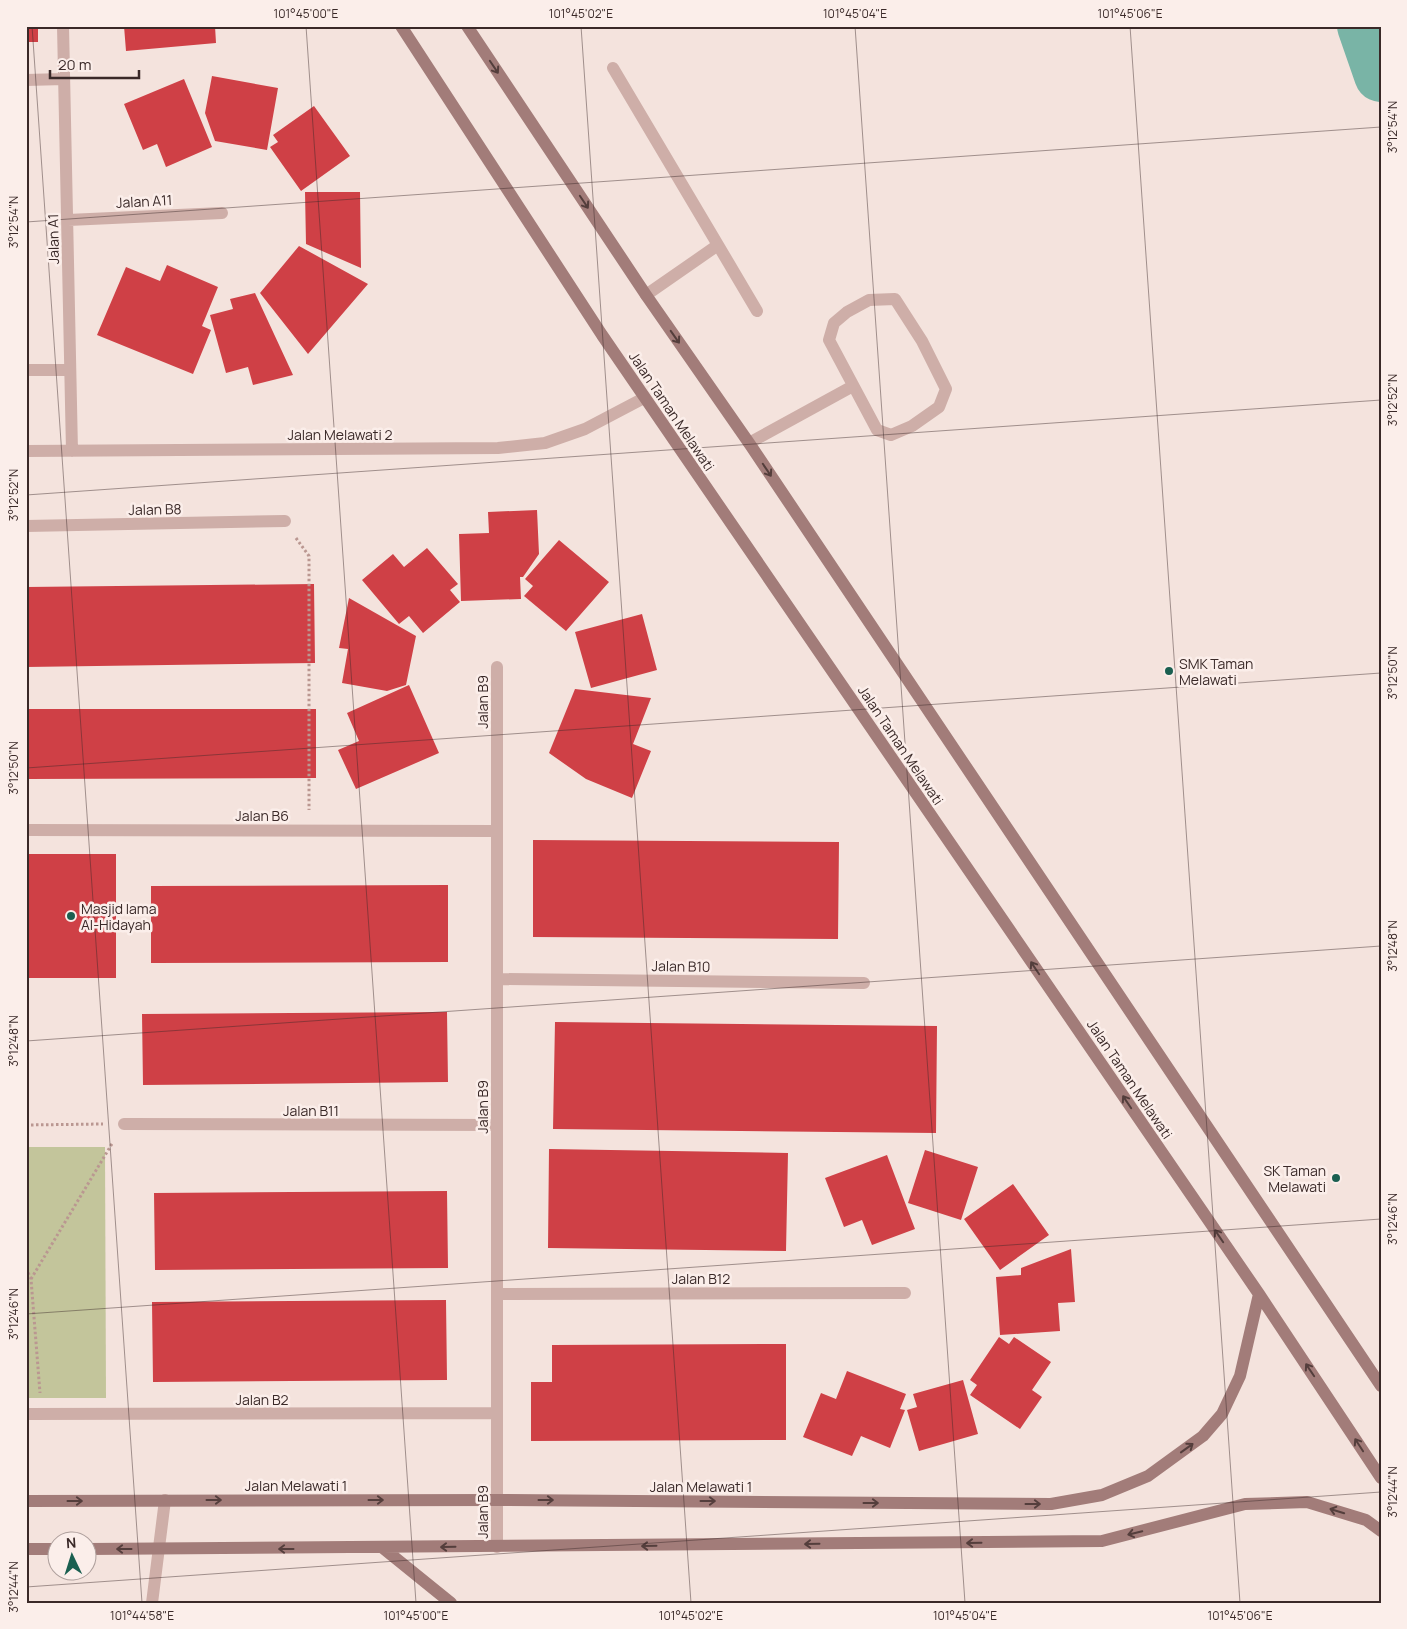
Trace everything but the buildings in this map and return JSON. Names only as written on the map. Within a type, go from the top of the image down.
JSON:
[{"type":"main road","name":"Jalan Taman Melawati","points":[[401,26],[644,398],[1259,1294],[1381,1478]]},
{"type":"main road","points":[[467,26],[1381,1386]]},
{"type":"main road","name":"Jalan Melawati 1","points":[[26,1501],[497,1500],[1051,1504],[1102,1495],[1148,1476],[1203,1436],[1222,1414],[1240,1376],[1259,1294]]},
{"type":"main road","points":[[98,1549],[1102,1542],[1246,1504],[1308,1502],[1366,1520],[1381,1531]]},
{"type":"main road","points":[[383,1548],[451,1603]]},
{"type":"main road","points":[[26,1549],[48,1549]]},
{"type":"street","name":"Jalan A1","points":[[63,26],[72,451]]},
{"type":"street","points":[[613,68],[757,311]]},
{"type":"street","points":[[26,80],[64,79]]},
{"type":"street","name":"Jalan A11","points":[[68,220],[222,213]]},
{"type":"street","points":[[646,295],[718,245]]},
{"type":"street","points":[[869,300],[895,300],[922,341],[946,389],[940,407],[912,426],[891,435],[877,430],[853,386],[828,340],[834,324],[847,312],[869,300]]},
{"type":"street","points":[[26,370],[70,370]]},
{"type":"street","points":[[749,443],[853,386]]},
{"type":"street","name":"Jalan Melawati 2","points":[[26,451],[498,448],[545,443],[585,429],[644,398]]},
{"type":"street","name":"Jalan B8","points":[[26,526],[285,521]]},
{"type":"street","name":"Jalan B9","points":[[497,666],[497,1547]]},
{"type":"street","name":"Jalan B6","points":[[26,830],[497,831]]},
{"type":"street","name":"Jalan B10","points":[[497,979],[864,983]]},
{"type":"street","name":"Jalan B11","points":[[124,1124],[497,1125]]},
{"type":"street","name":"Jalan B12","points":[[497,1294],[904,1293]]},
{"type":"street","name":"Jalan B2","points":[[26,1414],[497,1413]]},
{"type":"street","points":[[152,1603],[165,1500]]},
{"type":"path","points":[[285,521],[309,556],[310,830]]},
{"type":"path","points":[[26,1125],[124,1124]]},
{"type":"path","points":[[31,1279],[124,1124]]},
{"type":"path","points":[[26,1268],[31,1279],[41,1414]]},
{"type":"green space","points":[[26,1147],[105,1147],[106,1398],[26,1398]]},
{"type":"waterway","points":[[1364,26],[1381,75]]},
{"type":"place","name":"SMK Taman Melawati","points":[[1169,671]]},
{"type":"place","name":"Masjid lama Al-Hidayah","points":[[71,916]]},
{"type":"place","name":"SK Taman Melawati","points":[[1336,1178]]}]
